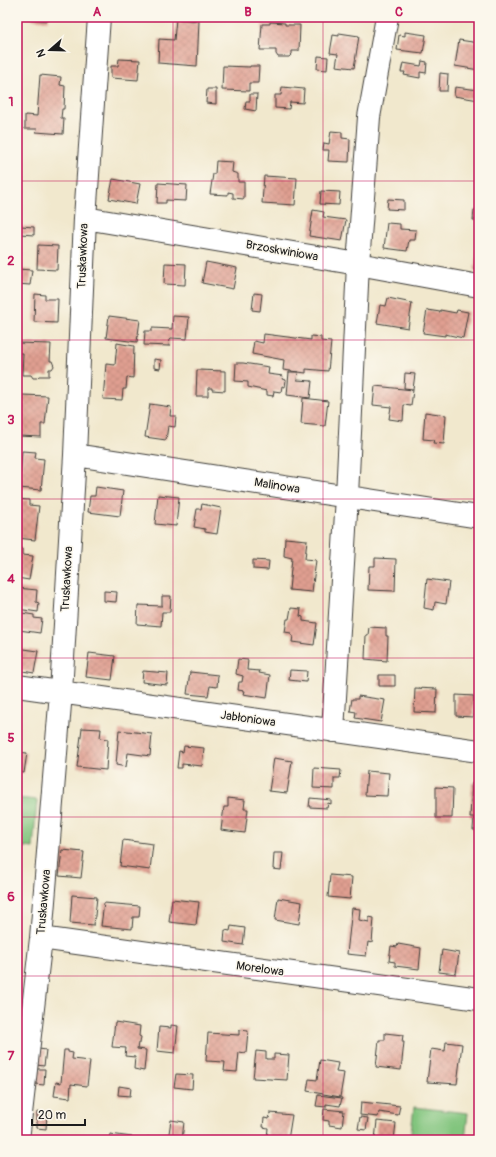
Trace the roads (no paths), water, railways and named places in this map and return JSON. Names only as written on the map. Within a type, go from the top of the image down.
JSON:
[{"type":"street","name":"Truskawkowa","points":[[18,1140],[41,938],[61,692],[75,455],[85,218],[99,17]]},
{"type":"street","points":[[333,731],[347,496],[358,264],[369,117],[387,17]]},
{"type":"street","name":"Brzoskwiniowa","points":[[85,218],[479,286]]},
{"type":"street","name":"Malinowa","points":[[75,455],[479,517]]},
{"type":"street","name":"Jabłoniowa","points":[[17,686],[479,751]]},
{"type":"street","name":"Morelowa","points":[[41,938],[479,999]]}]
